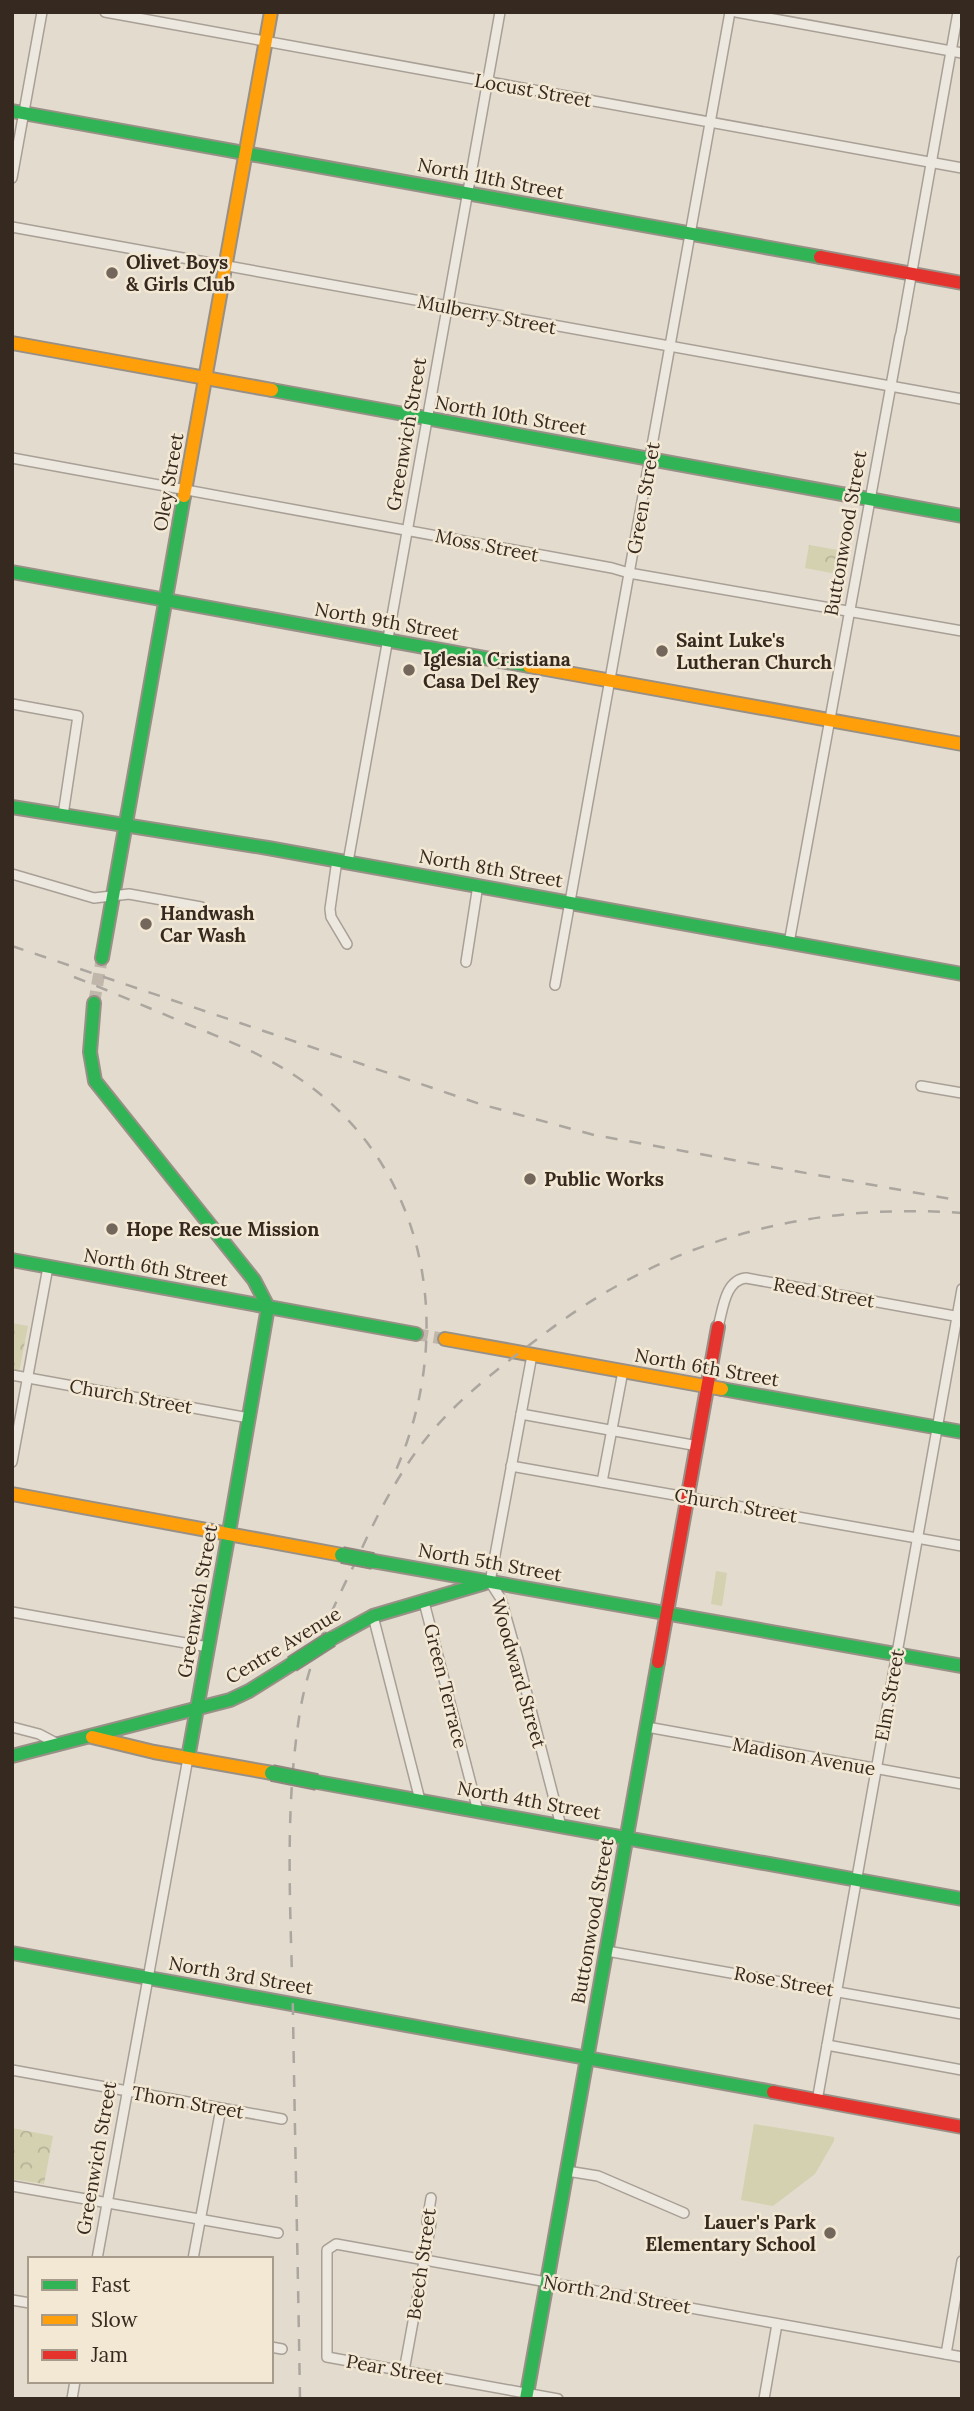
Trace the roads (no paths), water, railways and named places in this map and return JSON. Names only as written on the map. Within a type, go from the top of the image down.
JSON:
[{"type":"street","points":[[12,178],[18,112],[42,12]]},
{"type":"street","name":"Locust Street","points":[[105,12],[962,168]]},
{"type":"street","name":"Oley Street","points":[[102,958],[271,12]]},
{"type":"street","name":"Greenwich Street","points":[[347,944],[331,918],[330,909],[388,640],[500,12]]},
{"type":"street","name":"Green Street","points":[[555,985],[730,12]]},
{"type":"street","points":[[736,12],[957,52]]},
{"type":"street","name":"Buttonwood Street","points":[[789,943],[931,162],[957,52],[958,12]]},
{"type":"street","name":"North 11th Street","points":[[18,112],[962,283]]},
{"type":"street","name":"Mulberry Street","points":[[12,227],[962,399]]},
{"type":"street","name":"North 10th Street","points":[[12,343],[962,516]]},
{"type":"street","name":"Moss Street","points":[[12,458],[629,573],[962,631]]},
{"type":"street","name":"North 9th Street","points":[[12,572],[962,744]]},
{"type":"street","points":[[12,704],[78,716],[63,815]]},
{"type":"street","name":"North 8th Street","points":[[12,807],[342,861],[962,974]]},
{"type":"street","points":[[12,874],[94,898],[129,894],[201,907]]},
{"type":"street","points":[[466,962],[478,885]]},
{"type":"street","points":[[94,1003],[90,1045],[95,1081],[254,1280],[268,1307]]},
{"type":"street","points":[[921,1086],[962,1093]]},
{"type":"street","name":"North 6th Street","points":[[12,1260],[416,1334]]},
{"type":"street","points":[[12,1462],[48,1267]]},
{"type":"street","name":"Reed Street","points":[[718,1327],[730,1286],[738,1279],[746,1278],[959,1317]]},
{"type":"street","name":"Elm Street","points":[[817,2101],[962,1289]]},
{"type":"street","name":"Greenwich Street","points":[[97,2257],[268,1307]]},
{"type":"street","name":"Buttonwood Street","points":[[527,2396],[718,1327]]},
{"type":"street","name":"North 6th Street","points":[[445,1339],[962,1432]]},
{"type":"street","name":"Woodward Street","points":[[532,1355],[490,1581],[501,1599],[561,1826]]},
{"type":"street","points":[[603,1482],[623,1371]]},
{"type":"street","name":"Church Street","points":[[12,1375],[249,1418]]},
{"type":"street","points":[[521,1414],[698,1446]]},
{"type":"street","name":"Church Street","points":[[511,1466],[962,1546]]},
{"type":"street","name":"North 5th Street","points":[[12,1494],[962,1666]]},
{"type":"street","name":"Centre Avenue","points":[[12,1756],[230,1700],[373,1616],[490,1581]]},
{"type":"street","name":"Green Terrace","points":[[424,1602],[478,1811]]},
{"type":"street","points":[[12,1612],[208,1647]]},
{"type":"street","points":[[373,1616],[420,1800]]},
{"type":"street","points":[[12,1727],[39,1734],[58,1744]]},
{"type":"street","name":"Madison Avenue","points":[[647,1727],[962,1784]]},
{"type":"street","name":"North 4th Street","points":[[91,1737],[317,1782],[962,1899]]},
{"type":"street","name":"Rose Street","points":[[607,1951],[962,2014]]},
{"type":"street","name":"North 3rd Street","points":[[12,1953],[962,2127]]},
{"type":"street","points":[[827,2045],[962,2070]]},
{"type":"street","name":"Thorn Street","points":[[12,2070],[282,2119]]},
{"type":"street","points":[[192,2257],[222,2108]]},
{"type":"street","points":[[567,2171],[598,2176],[684,2213]]},
{"type":"street","points":[[12,2186],[278,2233]]},
{"type":"street","name":"Beech Street","points":[[404,2371],[431,2223],[427,2222],[431,2198]]},
{"type":"street","name":"North 2nd Street","points":[[326,2304],[327,2250],[336,2244],[962,2357]]},
{"type":"street","points":[[946,2354],[962,2261]]},
{"type":"street","name":"Pear Street","points":[[326,2304],[327,2357],[527,2396],[558,2399]]},
{"type":"street","points":[[764,2399],[777,2324]]},
{"type":"street","points":[[273,2347],[282,2349]]},
{"type":"tunnel","points":[[94,1003],[102,958]]},
{"type":"tunnel","points":[[416,1334],[445,1339]]},
{"type":"railway","points":[[12,946],[480,1104],[594,1135],[962,1201]]},
{"type":"railway","points":[[74,977],[229,1041],[284,1069],[341,1113],[376,1156],[402,1203],[419,1254],[426,1308],[425,1362],[415,1417],[396,1470]]},
{"type":"railway","points":[[300,2399],[290,1866],[294,1755],[303,1697],[321,1637],[390,1493],[433,1430],[474,1390],[548,1331],[595,1299],[643,1272],[693,1250],[744,1233],[796,1221],[906,1211],[962,1213]]},
{"type":"place","name":"Olivet Boys & Girls Club","points":[[112,273]]},
{"type":"place","name":"Saint Luke's Lutheran Church","points":[[662,651]]},
{"type":"place","name":"Iglesia Cristiana Casa Del Rey","points":[[409,670]]},
{"type":"place","name":"Handwash Car Wash","points":[[146,924]]},
{"type":"place","name":"Public Works","points":[[530,1179]]},
{"type":"place","name":"Hope Rescue Mission","points":[[112,1229]]},
{"type":"place","name":"Lauer's Park Elementary School","points":[[830,2233]]}]
